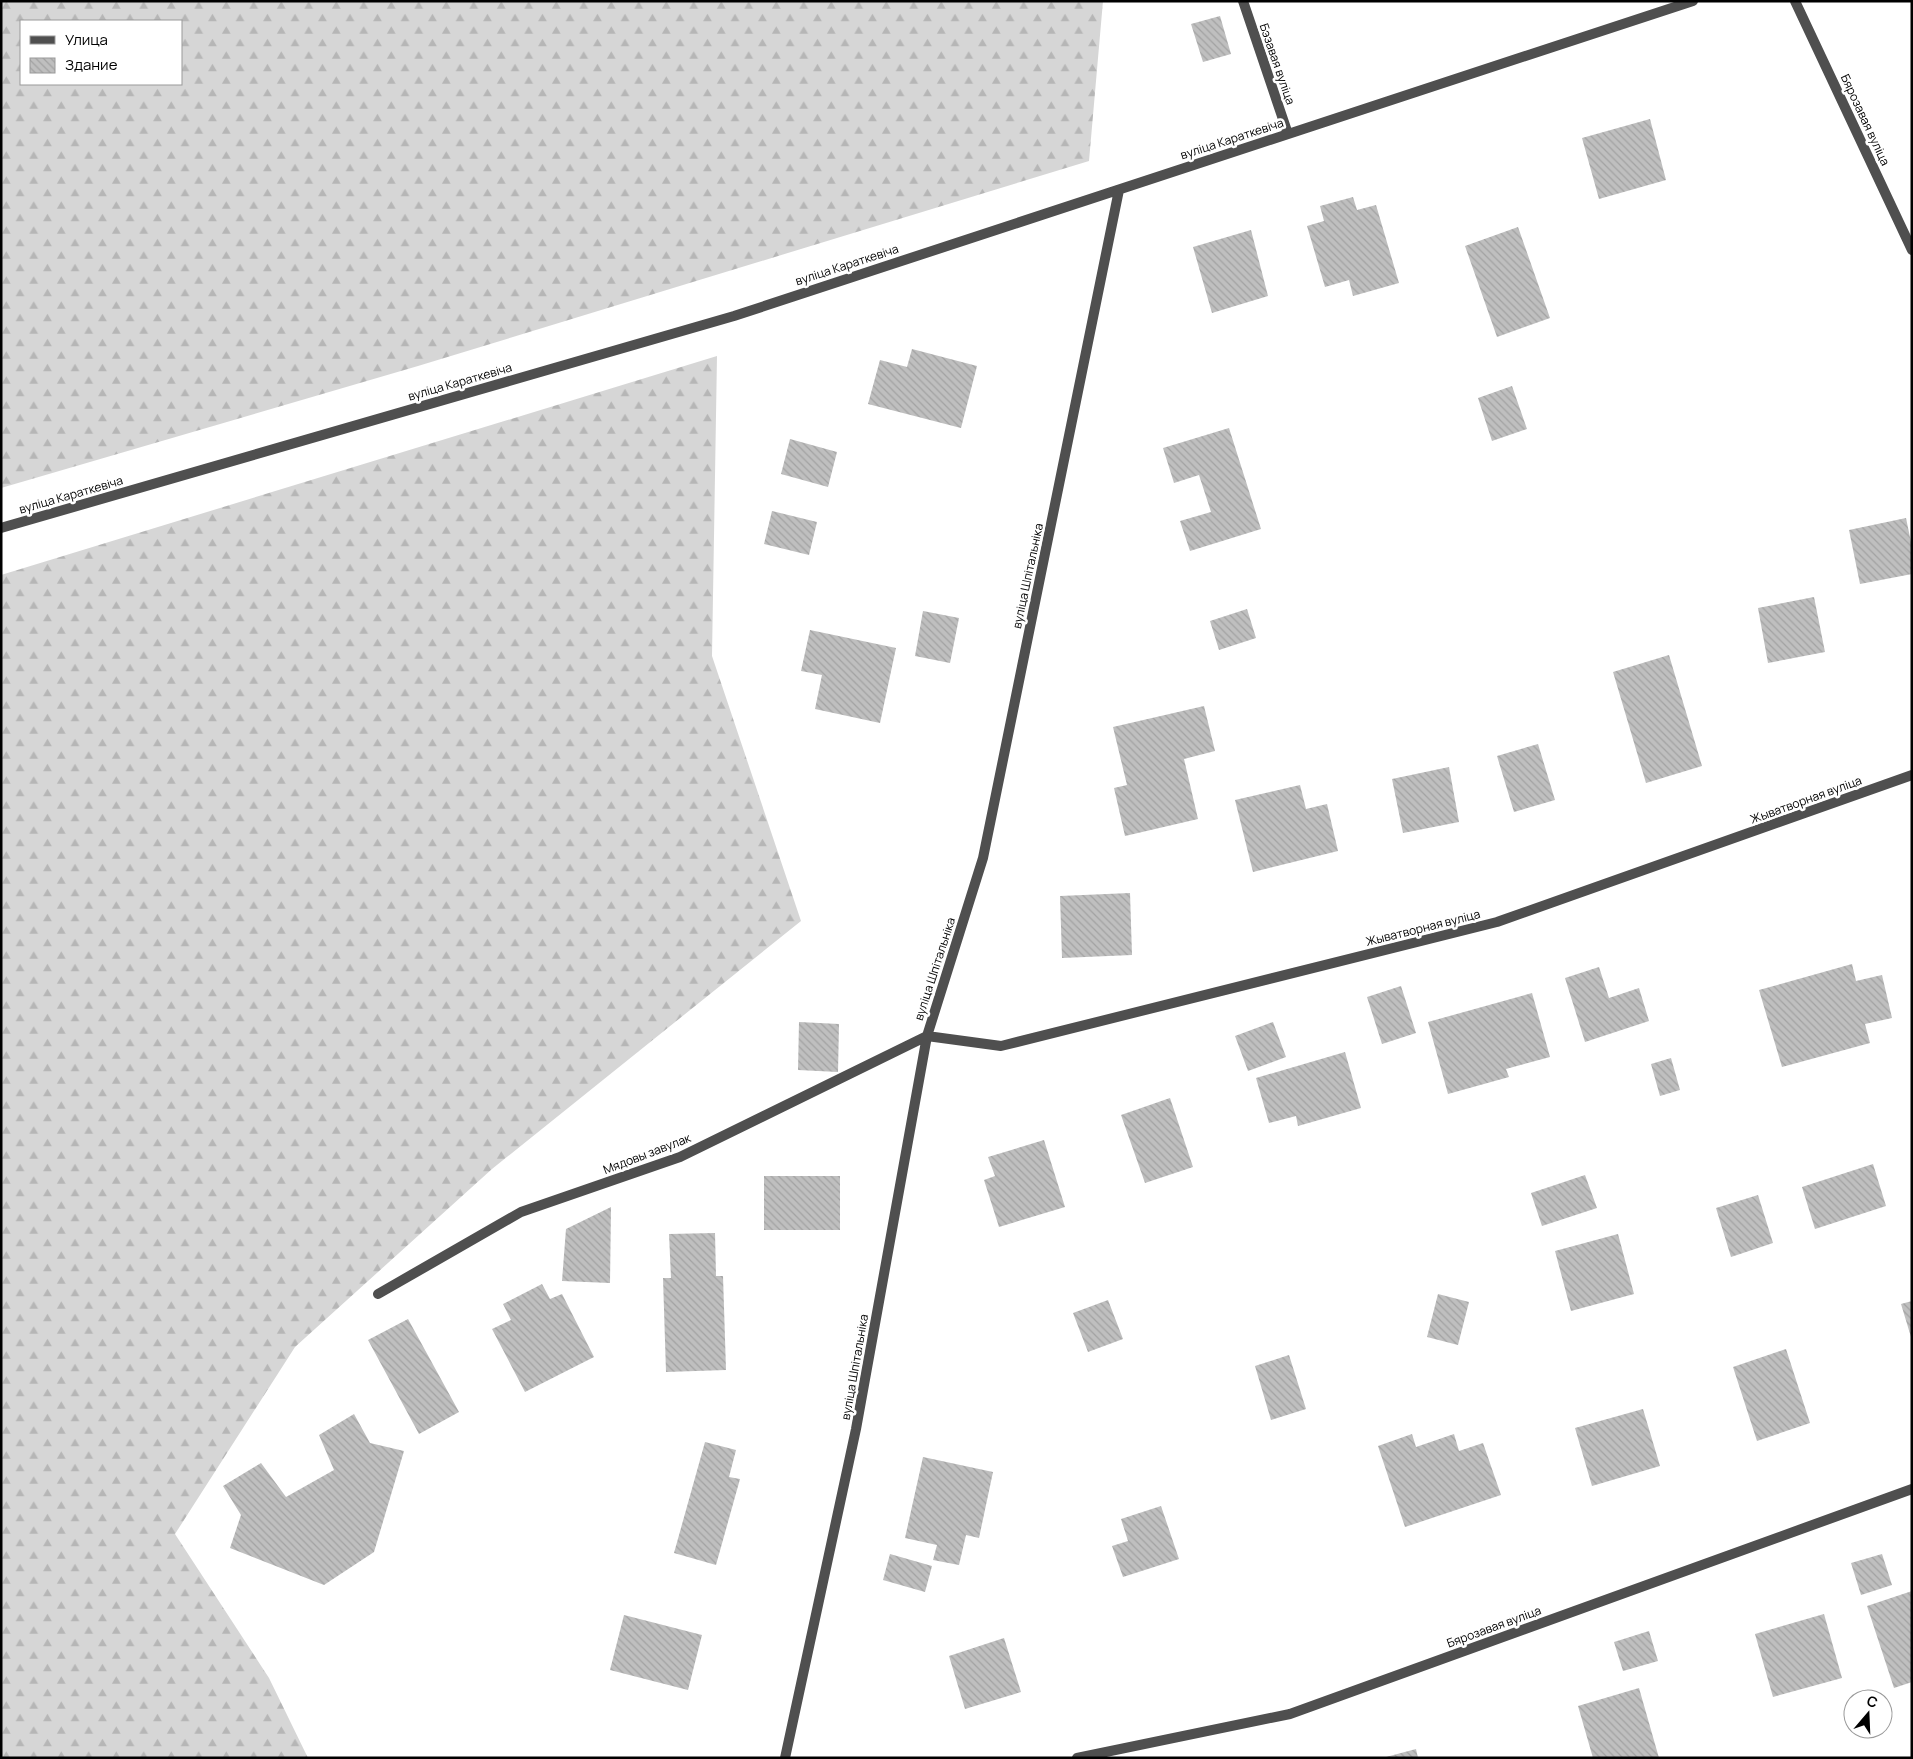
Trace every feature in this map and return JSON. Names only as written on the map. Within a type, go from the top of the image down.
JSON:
[{"type":"street","name":"Бэзавая вуліца","points":[[1243,1],[1288,134]]},
{"type":"street","name":"вуліца Караткевіча","points":[[1,528],[734,316],[1693,1]]},
{"type":"street","name":"Бярозавая вуліца","points":[[1795,1],[1912,250]]},
{"type":"street","name":"вуліца Шпітальніка","points":[[785,1758],[856,1429],[927,1036],[983,858],[1119,190]]},
{"type":"street","name":"Жыватворная вуліца","points":[[927,1036],[1001,1046],[1497,922],[1912,776]]},
{"type":"street","name":"Мядовы завулак","points":[[378,1294],[521,1212],[680,1157],[927,1036]]},
{"type":"street","name":"Бярозавая вуліца","points":[[1076,1758],[1290,1714],[1912,1489]]},
{"type":"green space","points":[[1,1],[1103,1],[1089,161],[418,366],[1,488]]},
{"type":"green space","points":[[717,356],[712,656],[801,921],[492,1169],[295,1347],[175,1534],[269,1678],[308,1758],[1,1758],[1,575]]},
{"type":"building","points":[[1220,16],[1231,54],[1203,62],[1191,24]]},
{"type":"building","points":[[1650,119],[1666,180],[1599,199],[1582,138]]},
{"type":"building","points":[[1353,197],[1357,210],[1376,205],[1399,283],[1353,296],[1349,280],[1325,287],[1307,226],[1324,221],[1320,206]]},
{"type":"building","points":[[1518,227],[1550,318],[1497,337],[1465,246]]},
{"type":"building","points":[[1251,230],[1268,296],[1212,313],[1193,247]]},
{"type":"building","points":[[912,349],[977,366],[961,428],[868,404],[880,360],[907,367]]},
{"type":"building","points":[[1512,386],[1527,429],[1492,441],[1478,398]]},
{"type":"building","points":[[1229,428],[1261,529],[1190,551],[1180,521],[1211,512],[1199,475],[1174,483],[1163,448]]},
{"type":"building","points":[[790,439],[837,452],[828,487],[781,474]]},
{"type":"building","points":[[772,511],[817,522],[809,555],[764,544]]},
{"type":"building","points":[[1906,518],[1912,547],[1912,574],[1860,584],[1849,530]]},
{"type":"building","points":[[1814,597],[1825,652],[1768,663],[1758,608]]},
{"type":"building","points":[[1247,609],[1256,638],[1219,650],[1210,621]]},
{"type":"building","points":[[923,611],[959,618],[950,663],[915,656]]},
{"type":"building","points":[[810,630],[896,648],[880,723],[815,709],[822,675],[801,671]]},
{"type":"building","points":[[1669,655],[1702,766],[1646,783],[1613,672]]},
{"type":"building","points":[[1204,706],[1215,751],[1184,759],[1198,819],[1125,836],[1114,788],[1127,785],[1113,727]]},
{"type":"building","points":[[1538,744],[1555,800],[1514,812],[1497,756]]},
{"type":"building","points":[[1449,767],[1459,822],[1403,833],[1392,779]]},
{"type":"building","points":[[1300,785],[1306,809],[1327,804],[1338,851],[1253,872],[1235,800]]},
{"type":"building","points":[[1130,893],[1132,955],[1062,958],[1060,896]]},
{"type":"building","points":[[1852,964],[1856,981],[1882,975],[1892,1018],[1865,1024],[1870,1043],[1782,1067],[1759,990]]},
{"type":"building","points":[[1599,967],[1609,998],[1639,988],[1649,1021],[1585,1042],[1565,978]]},
{"type":"building","points":[[1401,986],[1416,1033],[1382,1044],[1367,997]]},
{"type":"building","points":[[1532,993],[1550,1057],[1506,1069],[1509,1077],[1448,1094],[1428,1022]]},
{"type":"building","points":[[799,1022],[839,1024],[838,1072],[798,1070]]},
{"type":"building","points":[[1273,1022],[1286,1057],[1248,1071],[1235,1036]]},
{"type":"building","points":[[1345,1052],[1361,1108],[1298,1126],[1296,1116],[1269,1123],[1256,1078]]},
{"type":"building","points":[[1671,1058],[1680,1090],[1660,1096],[1651,1064]]},
{"type":"building","points":[[1170,1098],[1193,1167],[1145,1183],[1121,1115]]},
{"type":"building","points":[[1044,1140],[1065,1207],[999,1227],[984,1180],[995,1176],[988,1157]]},
{"type":"building","points":[[1873,1164],[1886,1206],[1815,1229],[1802,1187]]},
{"type":"building","points":[[1585,1175],[1597,1208],[1542,1226],[1531,1193]]},
{"type":"building","points":[[764,1176],[840,1176],[840,1230],[764,1230]]},
{"type":"building","points":[[1758,1195],[1773,1243],[1731,1257],[1716,1208]]},
{"type":"building","points":[[611,1207],[610,1283],[562,1281],[566,1229]]},
{"type":"building","points":[[715,1233],[716,1276],[723,1276],[726,1370],[666,1372],[663,1278],[671,1278],[669,1234]]},
{"type":"building","points":[[1618,1234],[1634,1294],[1571,1311],[1555,1251]]},
{"type":"building","points":[[542,1284],[550,1299],[562,1294],[594,1357],[525,1392],[492,1329],[511,1320],[503,1304]]},
{"type":"building","points":[[1438,1294],[1469,1302],[1458,1345],[1427,1337]]},
{"type":"building","points":[[1108,1300],[1123,1339],[1088,1352],[1073,1313]]},
{"type":"building","points":[[1912,1301],[1912,1337],[1911,1337],[1901,1304]]},
{"type":"building","points":[[408,1319],[459,1412],[419,1434],[368,1340]]},
{"type":"building","points":[[1786,1349],[1810,1423],[1757,1441],[1733,1367]]},
{"type":"building","points":[[1289,1355],[1306,1409],[1271,1420],[1255,1366]]},
{"type":"building","points":[[1643,1409],[1660,1466],[1592,1486],[1575,1428]]},
{"type":"building","points":[[354,1414],[370,1443],[404,1451],[374,1552],[324,1585],[230,1548],[241,1515],[223,1486],[261,1463],[286,1497],[334,1470],[319,1435]]},
{"type":"building","points":[[1412,1434],[1416,1447],[1454,1434],[1459,1451],[1483,1443],[1501,1495],[1405,1527],[1378,1446]]},
{"type":"building","points":[[705,1442],[736,1450],[729,1477],[740,1479],[716,1565],[674,1553]]},
{"type":"building","points":[[923,1457],[993,1472],[979,1538],[966,1535],[959,1565],[933,1560],[937,1545],[905,1538]]},
{"type":"building","points":[[1161,1506],[1179,1559],[1123,1577],[1112,1546],[1128,1541],[1121,1519]]},
{"type":"building","points":[[890,1554],[932,1566],[925,1592],[883,1580]]},
{"type":"building","points":[[1882,1554],[1892,1585],[1861,1595],[1851,1563]]},
{"type":"building","points":[[1912,1591],[1912,1682],[1894,1688],[1867,1606]]},
{"type":"building","points":[[1824,1614],[1842,1678],[1773,1697],[1755,1634]]},
{"type":"building","points":[[624,1615],[702,1635],[688,1690],[610,1670]]},
{"type":"building","points":[[1649,1631],[1658,1661],[1623,1671],[1614,1642]]},
{"type":"building","points":[[1004,1638],[1021,1692],[965,1709],[949,1656]]},
{"type":"building","points":[[1639,1688],[1659,1758],[1593,1758],[1578,1706]]},
{"type":"building","points":[[1416,1749],[1418,1758],[1386,1758],[1386,1757]]}]
